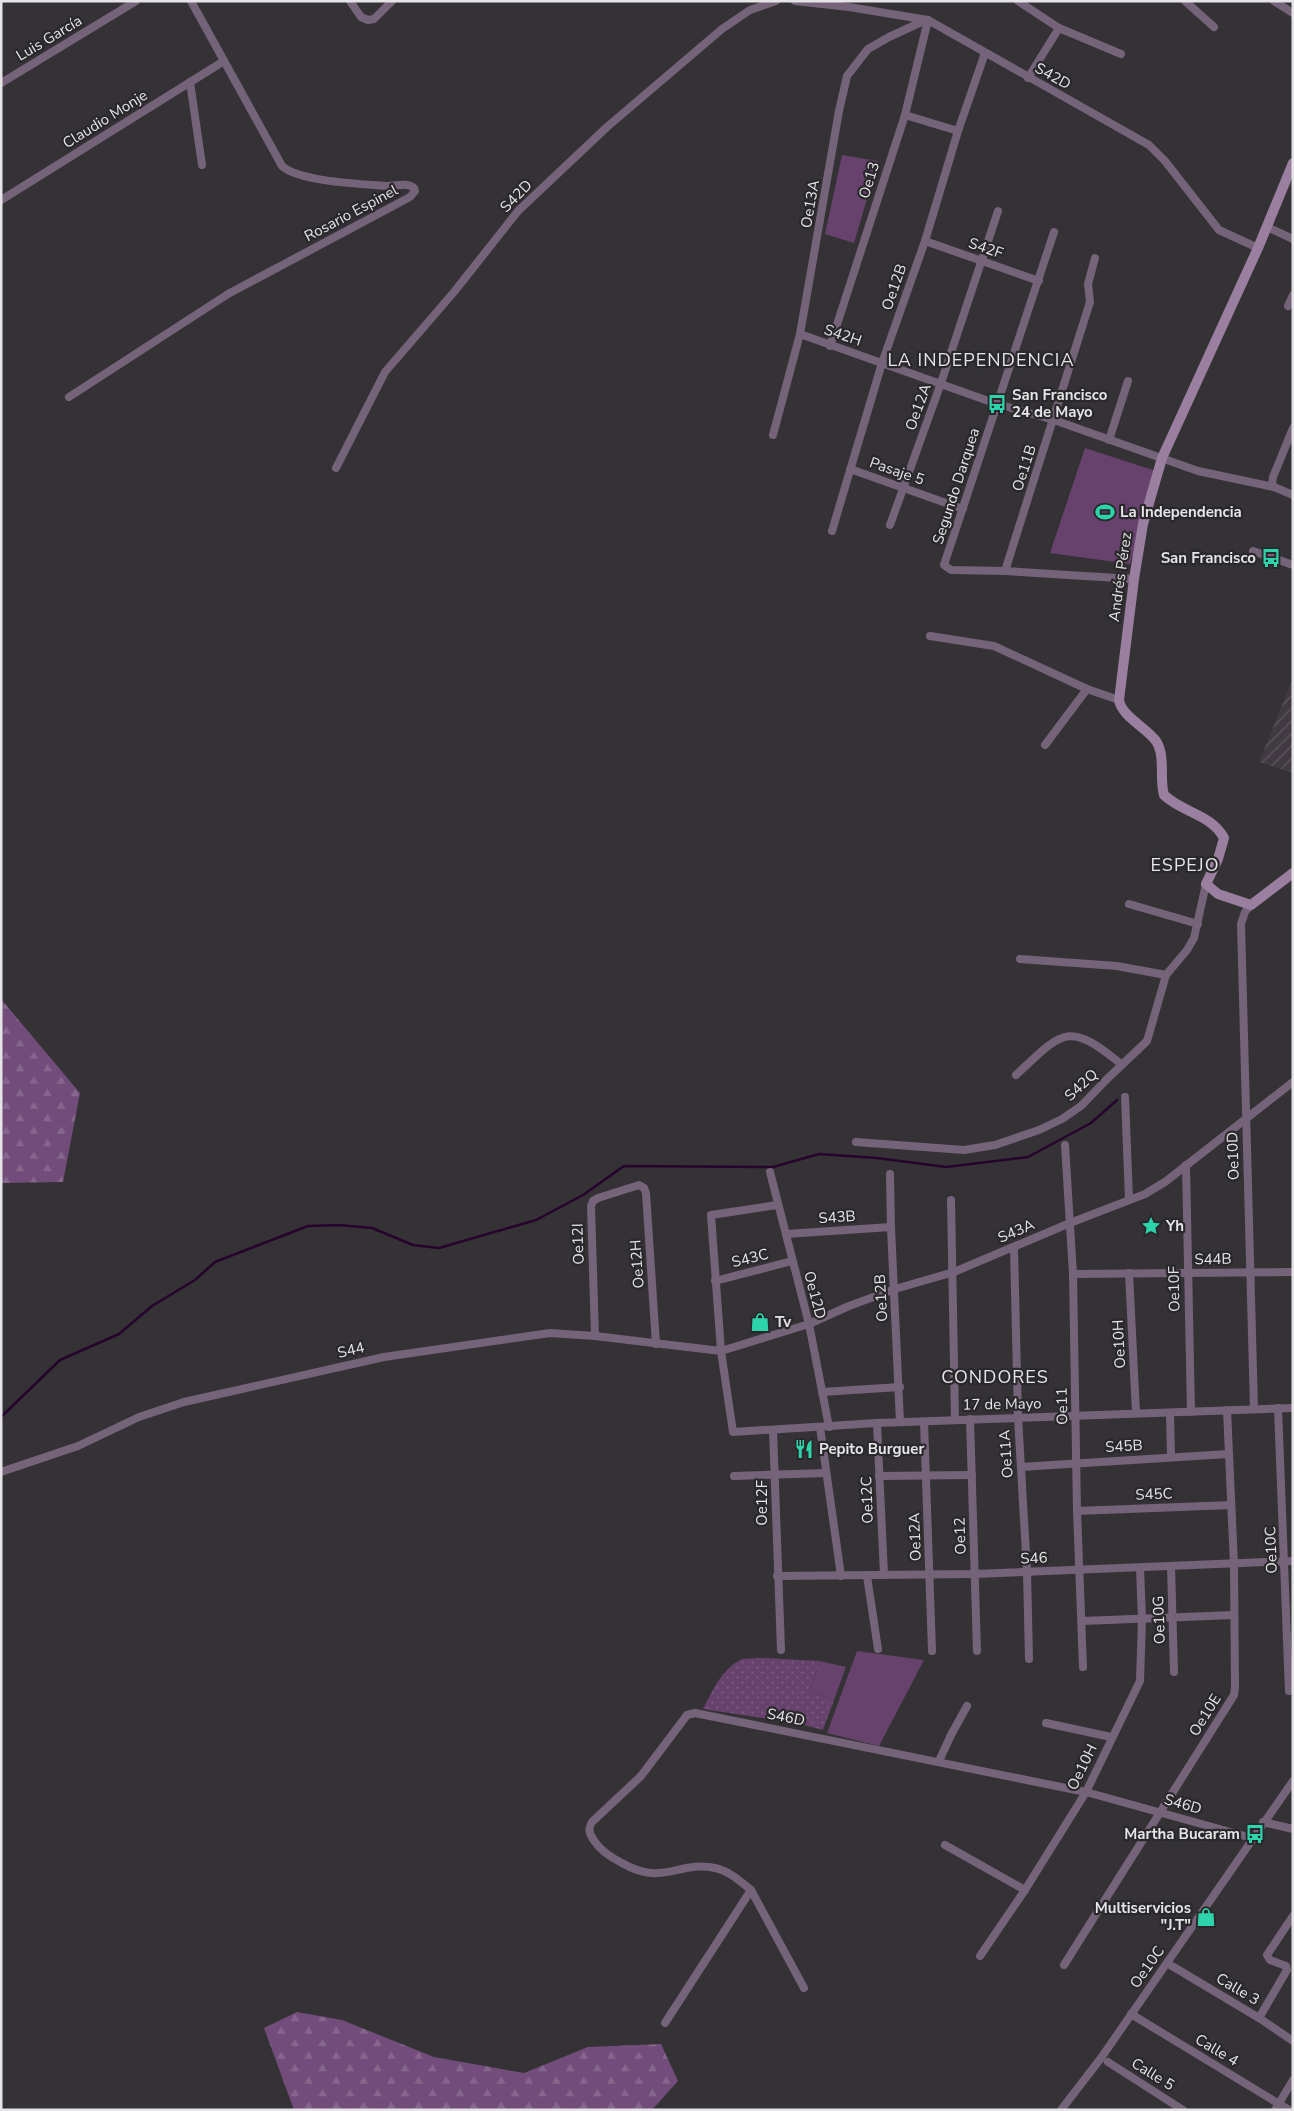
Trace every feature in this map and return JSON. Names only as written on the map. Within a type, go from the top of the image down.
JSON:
[{"type":"street","name":"Luis García","points":[[1,83],[136,1]]},
{"type":"street","name":"Rosario Espinel","points":[[69,397],[228,294],[414,194],[414,188],[408,185],[390,186],[344,182],[298,175],[289,172],[282,166],[191,1]]},
{"type":"street","points":[[350,1],[363,19],[368,20],[374,19],[392,1]]},
{"type":"street","name":"S42D","points":[[336,468],[385,372],[454,292],[518,211],[607,127],[722,29],[750,10],[776,1]]},
{"type":"street","name":"S42D","points":[[795,1],[849,7],[928,20],[1149,145],[1165,161],[1219,230],[1258,248]]},
{"type":"street","points":[[1018,1],[1059,28],[1121,54]]},
{"type":"street","points":[[1184,1],[1214,27]]},
{"type":"street","points":[[1274,1],[1293,13]]},
{"type":"street","name":"Oe13","points":[[830,346],[905,114],[928,20]]},
{"type":"street","name":"Oe13A","points":[[773,435],[800,334],[837,130],[838,111],[847,76],[868,49],[889,36],[928,20]]},
{"type":"street","points":[[1028,78],[1059,28]]},
{"type":"street","name":"Oe12B","points":[[832,531],[882,363],[985,53]]},
{"type":"street","name":"Claudio Monje","points":[[1,200],[224,61]]},
{"type":"street","points":[[190,82],[202,166]]},
{"type":"street","points":[[905,114],[958,131]]},
{"type":"street","name":"Andrés Pérez","points":[[1119,700],[1134,580],[1150,496],[1162,458],[1258,248],[1292,165]]},
{"type":"street","name":"Oe12A","points":[[890,525],[941,383],[998,211]]},
{"type":"street","points":[[1266,227],[1293,239]]},
{"type":"street","name":"Segundo Darquea","points":[[1054,232],[944,562],[945,567],[951,570],[1005,571],[1134,580]]},
{"type":"street","name":"S42F","points":[[924,241],[1039,281]]},
{"type":"street","name":"Oe11B","points":[[1005,571],[1090,302],[1088,284],[1096,258]]},
{"type":"street","points":[[1288,306],[1293,295]]},
{"type":"street","name":"S42H","points":[[800,334],[997,404],[1054,420],[1220,477],[1274,488],[1293,495]]},
{"type":"street","points":[[1109,440],[1128,380]]},
{"type":"street","points":[[1274,488],[1272,484],[1273,477],[1293,428]]},
{"type":"street","name":"Pasaje 5","points":[[850,469],[963,509]]},
{"type":"street","points":[[1253,551],[1292,564]]},
{"type":"street","points":[[930,636],[994,646],[1087,689],[1119,700],[1122,709],[1144,727],[1158,744],[1164,795],[1177,805],[1214,824],[1224,838],[1218,858],[1206,884],[1218,894],[1251,905],[1293,873]]},
{"type":"street","points":[[1045,745],[1087,689]]},
{"type":"street","name":"S42Q","points":[[856,1142],[964,1150],[995,1145],[1039,1130],[1062,1119],[1081,1106],[1147,1041],[1166,975],[1187,950],[1194,938],[1206,884]]},
{"type":"street","points":[[1129,904],[1198,924]]},
{"type":"street","name":"Oe10D","points":[[1251,905],[1245,912],[1241,924],[1254,1409]]},
{"type":"street","points":[[1020,959],[1117,966],[1166,975]]},
{"type":"street","points":[[1016,1075],[1056,1040],[1068,1035],[1077,1035],[1086,1039],[1122,1065]]},
{"type":"street","name":"S43A","points":[[722,1351],[809,1324],[849,1306],[895,1289],[954,1272],[1070,1223],[1145,1194],[1165,1182],[1293,1082]]},
{"type":"street","points":[[1125,1097],[1128,1200]]},
{"type":"street","name":"Oe11","points":[[1065,1145],[1073,1274],[1078,1570],[1083,1667]]},
{"type":"street","name":"Oe10F","points":[[1186,1165],[1191,1412]]},
{"type":"street","name":"Oe12D","points":[[770,1172],[809,1324],[829,1427]]},
{"type":"street","name":"Oe12B","points":[[890,1174],[900,1422]]},
{"type":"street","name":"Oe12I","points":[[595,1336],[591,1206],[593,1201],[598,1198],[640,1185]]},
{"type":"street","name":"Oe12H","points":[[640,1185],[646,1193],[656,1344]]},
{"type":"street","points":[[951,1200],[954,1272],[955,1419]]},
{"type":"street","points":[[722,1351],[711,1215],[777,1205]]},
{"type":"street","name":"S43B","points":[[786,1234],[891,1227]]},
{"type":"street","name":"Oe11A","points":[[1014,1248],[1018,1417],[1029,1659]]},
{"type":"street","name":"S43C","points":[[715,1281],[792,1261]]},
{"type":"street","name":"S44B","points":[[1073,1274],[1293,1272]]},
{"type":"street","name":"Oe10H","points":[[1129,1273],[1136,1413]]},
{"type":"street","name":"S44","points":[[1,1472],[78,1446],[139,1417],[184,1402],[384,1357],[550,1333],[595,1336],[722,1351]]},
{"type":"street","name":"17 de Mayo","points":[[722,1351],[733,1432],[955,1419],[1076,1417],[1136,1413],[1293,1408]]},
{"type":"street","points":[[822,1392],[900,1387]]},
{"type":"street","name":"Oe10C","points":[[1278,1408],[1289,1561],[1289,1691]]},
{"type":"street","name":"Oe10E","points":[[1064,1965],[1234,1695],[1234,1564],[1227,1410]]},
{"type":"street","points":[[1170,1413],[1171,1458]]},
{"type":"street","name":"Oe12","points":[[970,1419],[977,1651]]},
{"type":"street","name":"Oe12A","points":[[924,1422],[932,1651]]},
{"type":"street","name":"Oe12C","points":[[877,1423],[884,1575]]},
{"type":"street","points":[[820,1427],[840,1576]]},
{"type":"street","name":"Oe12F","points":[[773,1430],[781,1650]]},
{"type":"street","name":"S45B","points":[[1021,1466],[1229,1454]]},
{"type":"street","points":[[734,1476],[826,1473]]},
{"type":"street","points":[[879,1476],[927,1477],[972,1475]]},
{"type":"street","name":"S45C","points":[[1077,1510],[1232,1505]]},
{"type":"street","name":"S46","points":[[777,1576],[975,1574],[1289,1561]]},
{"type":"street","name":"Oe10G","points":[[1171,1566],[1174,1672]]},
{"type":"street","name":"Oe10H","points":[[980,1956],[1025,1890],[1086,1792],[1140,1681],[1142,1619],[1140,1568]]},
{"type":"street","points":[[867,1576],[878,1649]]},
{"type":"street","points":[[1082,1621],[1234,1615]]},
{"type":"street","points":[[939,1762],[967,1706]]},
{"type":"street","name":"S46D","points":[[804,1988],[751,1890],[732,1875],[713,1867],[700,1866],[673,1872],[651,1874],[636,1871],[604,1852],[589,1832],[589,1826],[592,1822],[641,1776],[687,1715],[695,1713],[1086,1792],[1252,1838]]},
{"type":"street","points":[[1046,1723],[1112,1737]]},
{"type":"street","points":[[1252,1838],[1293,1780]]},
{"type":"street","points":[[1264,1822],[1293,1829]]},
{"type":"street","name":"Oe10C","points":[[1064,2109],[1252,1838]]},
{"type":"street","points":[[945,1845],[1025,1890]]},
{"type":"street","points":[[666,2023],[751,1890]]},
{"type":"street","points":[[1259,2018],[1290,1968],[1270,1960],[1268,1955],[1293,1916]]},
{"type":"street","name":"Calle 3","points":[[1167,1963],[1259,2018],[1293,2041]]},
{"type":"street","name":"Calle 4","points":[[1130,2014],[1277,2106],[1289,2110]]},
{"type":"street","name":"Calle 5","points":[[1108,2062],[1183,2110]]},
{"type":"street","points":[[1277,2106],[1293,2080]]},
{"type":"shaded area","points":[[842,155],[878,161],[854,243],[825,234]]},
{"type":"shaded area","name":"La Independencia","points":[[1085,448],[1159,472],[1130,564],[1050,553]]},
{"type":"shaded area","points":[[1293,678],[1293,773],[1259,762]]},
{"type":"shaded area","points":[[857,1651],[924,1660],[879,1746],[827,1733]]},
{"type":"shaded area","points":[[764,1658],[820,1661],[809,1692],[834,1700],[823,1730],[796,1723],[703,1709],[719,1680],[730,1667],[743,1659]]},
{"type":"shaded area","points":[[820,1661],[846,1667],[834,1700],[809,1692]]},
{"type":"green space","points":[[1,999],[80,1093],[63,1182],[1,1183]]},
{"type":"green space","points":[[297,2012],[342,2020],[434,2057],[524,2073],[588,2047],[661,2044],[678,2081],[652,2110],[294,2110],[264,2028]]},
{"type":"waterway","points":[[1,1417],[60,1360],[119,1334],[152,1306],[195,1280],[215,1262],[308,1226],[338,1225],[372,1228],[413,1245],[439,1248],[536,1220],[583,1195],[624,1166],[773,1167],[819,1154],[877,1158],[946,1167],[1028,1157],[1091,1123],[1117,1100]]},
{"type":"place","name":"San Francisco 24 de Mayo","points":[[997,404]]},
{"type":"place","name":"La Independencia","points":[[1105,512]]},
{"type":"place","name":"San Francisco","points":[[1271,558]]},
{"type":"place","name":"Yh","points":[[1151,1226]]},
{"type":"place","name":"Tv","points":[[760,1322]]},
{"type":"place","name":"Pepito Burguer","points":[[804,1449]]},
{"type":"place","name":"Martha Bucaram","points":[[1255,1834]]},
{"type":"place","name":"Multiservicios \"J.T\"","points":[[1206,1917]]},
{"type":"district","name":"LA INDEPENDENCIA","points":[[981,360]]},
{"type":"district","name":"ESPEJO","points":[[1185,865]]},
{"type":"district","name":"CONDORES","points":[[995,1377]]}]
